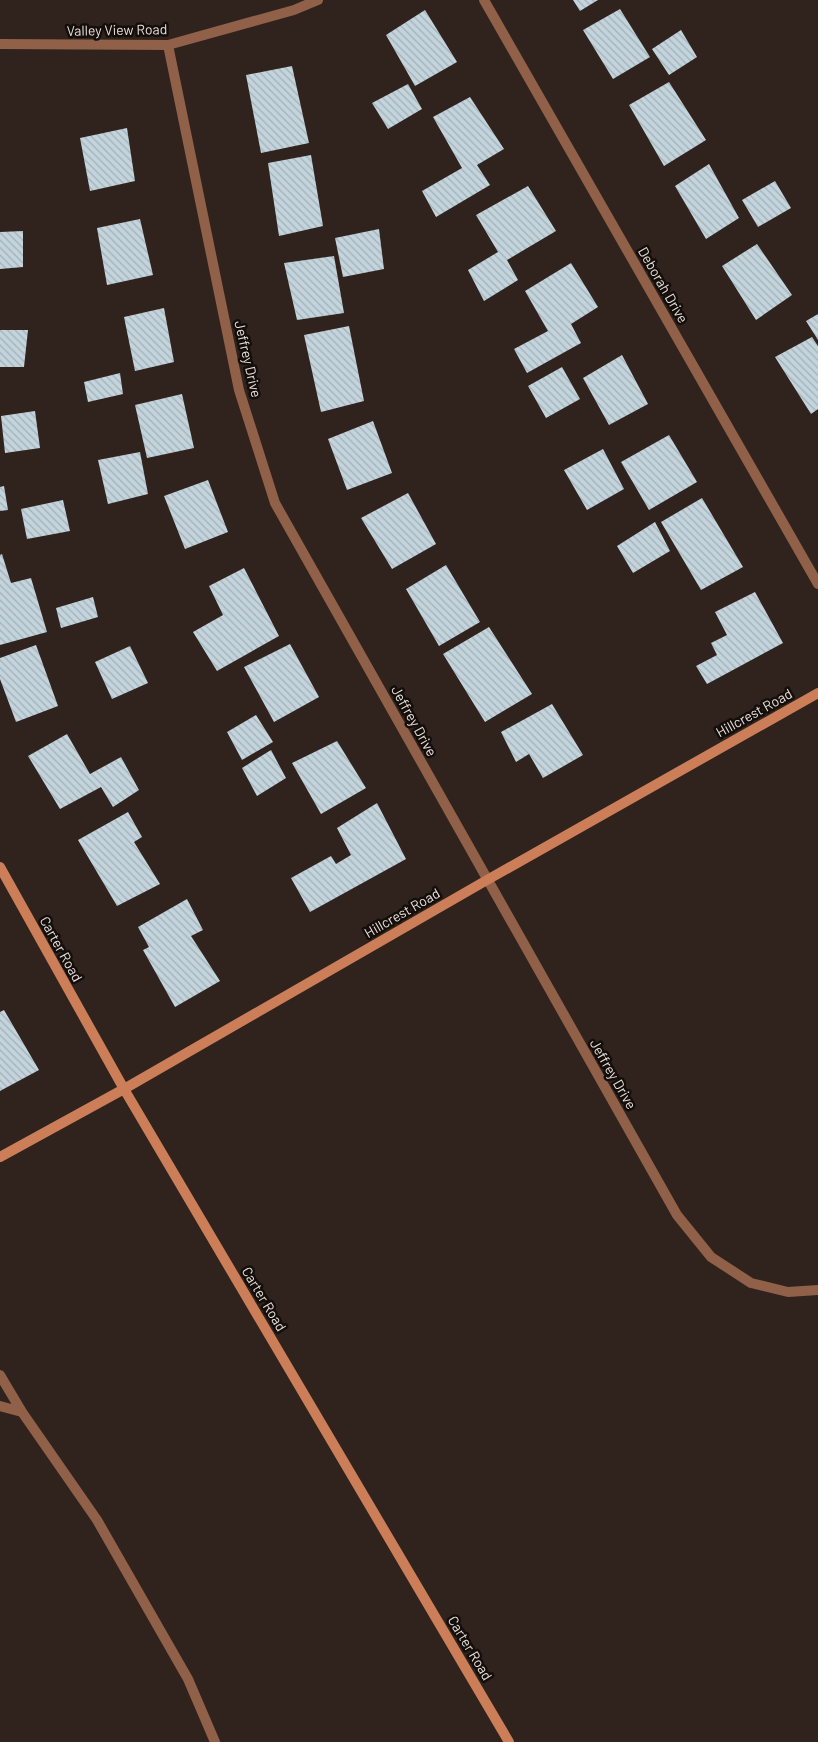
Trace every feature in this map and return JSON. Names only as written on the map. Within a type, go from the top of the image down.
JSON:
[{"type":"street","name":"Valley View Road","points":[[0,44],[168,45],[294,10],[318,0]]},
{"type":"street","name":"Deborah Drive","points":[[484,0],[818,584]]},
{"type":"street","name":"Jeffrey Drive","points":[[168,45],[239,390],[275,503],[678,1216],[711,1257],[751,1283],[788,1292],[818,1290]]},
{"type":"street","name":"Hillcrest Road","points":[[0,1157],[124,1089],[487,880],[818,693]]},
{"type":"street","name":"Carter Road","points":[[0,867],[124,1089],[509,1742]]},
{"type":"street","points":[[0,1375],[22,1412],[98,1520],[188,1680],[216,1742]]},
{"type":"street","points":[[0,1406],[22,1412]]},
{"type":"building","points":[[573,0],[598,0],[580,11]]},
{"type":"building","points":[[620,9],[650,57],[613,79],[583,30]]},
{"type":"building","points":[[425,10],[457,62],[415,86],[386,35]]},
{"type":"building","points":[[681,30],[697,57],[669,75],[652,49]]},
{"type":"building","points":[[292,66],[309,143],[261,153],[246,75]]},
{"type":"building","points":[[669,82],[706,140],[664,166],[629,105]]},
{"type":"building","points":[[408,84],[422,109],[388,129],[372,103]]},
{"type":"building","points":[[470,97],[504,149],[477,165],[490,185],[436,217],[422,191],[462,168],[433,117]]},
{"type":"building","points":[[127,128],[135,181],[90,191],[80,138]]},
{"type":"building","points":[[311,155],[323,226],[279,236],[268,163]]},
{"type":"building","points":[[709,164],[739,218],[706,239],[675,186]]},
{"type":"building","points":[[775,181],[791,208],[758,227],[742,200]]},
{"type":"building","points":[[528,186],[556,231],[507,260],[518,280],[484,301],[468,270],[498,252],[476,215]]},
{"type":"building","points":[[140,219],[153,275],[107,285],[97,228]]},
{"type":"building","points":[[379,229],[384,269],[343,277],[335,238]]},
{"type":"building","points":[[23,231],[23,267],[0,269],[0,232]]},
{"type":"building","points":[[757,244],[792,295],[756,320],[722,266]]},
{"type":"building","points":[[334,256],[344,313],[297,320],[284,263]]},
{"type":"building","points":[[571,263],[598,307],[571,324],[581,343],[527,373],[514,349],[548,331],[525,291]]},
{"type":"building","points":[[164,308],[174,362],[135,371],[124,317]]},
{"type":"building","points":[[818,314],[818,340],[806,321]]},
{"type":"building","points":[[349,326],[364,401],[321,412],[304,335]]},
{"type":"building","points":[[0,330],[28,330],[24,367],[0,367]]},
{"type":"building","points":[[812,337],[818,346],[818,409],[811,414],[775,357]]},
{"type":"building","points":[[622,355],[648,404],[609,425],[583,378]]},
{"type":"building","points":[[562,367],[580,399],[546,418],[528,386]]},
{"type":"building","points":[[120,373],[123,394],[88,402],[84,382]]},
{"type":"building","points":[[182,394],[194,448],[147,458],[135,405]]},
{"type":"building","points":[[35,411],[40,448],[5,453],[1,416]]},
{"type":"building","points":[[373,421],[392,473],[347,490],[328,439]]},
{"type":"building","points":[[669,435],[697,482],[649,510],[621,462]]},
{"type":"building","points":[[603,449],[624,489],[587,510],[564,470]]},
{"type":"building","points":[[140,452],[148,494],[108,504],[98,460]]},
{"type":"building","points":[[208,480],[228,532],[185,549],[164,496]]},
{"type":"building","points":[[4,486],[8,510],[0,511],[0,487]]},
{"type":"building","points":[[408,493],[436,544],[392,569],[361,518]]},
{"type":"building","points":[[702,498],[743,567],[701,590],[661,522]]},
{"type":"building","points":[[63,500],[70,531],[27,539],[21,509]]},
{"type":"building","points":[[655,522],[670,551],[633,573],[617,546]]},
{"type":"building","points":[[2,554],[11,583],[31,578],[47,632],[0,645],[0,555]]},
{"type":"building","points":[[446,565],[480,622],[439,646],[406,589]]},
{"type":"building","points":[[244,568],[279,636],[217,671],[193,632],[223,615],[209,586]]},
{"type":"building","points":[[755,592],[783,643],[707,684],[696,666],[717,655],[711,643],[727,635],[715,612]]},
{"type":"building","points":[[93,597],[98,617],[61,628],[56,608]]},
{"type":"building","points":[[489,627],[532,694],[485,722],[443,654]]},
{"type":"building","points":[[290,644],[319,697],[274,722],[244,667]]},
{"type":"building","points":[[36,645],[58,706],[16,722],[0,679],[0,658]]},
{"type":"building","points":[[130,646],[148,683],[112,699],[95,662]]},
{"type":"building","points":[[552,704],[583,755],[543,778],[529,754],[516,762],[501,732]]},
{"type":"building","points":[[256,715],[273,742],[242,760],[227,732]]},
{"type":"building","points":[[67,734],[90,774],[121,757],[139,790],[113,807],[101,787],[60,809],[28,756]]},
{"type":"building","points":[[337,741],[366,788],[321,814],[292,763]]},
{"type":"building","points":[[271,750],[286,778],[257,796],[242,768]]},
{"type":"building","points":[[377,803],[406,859],[310,912],[291,878],[331,856],[336,864],[351,855],[337,828]]},
{"type":"building","points":[[128,812],[142,837],[134,842],[160,884],[117,906],[78,840]]},
{"type":"building","points":[[187,899],[203,930],[191,936],[220,981],[175,1007],[143,950],[149,947],[138,927]]},
{"type":"building","points":[[4,1010],[39,1070],[0,1091],[0,1012]]}]
